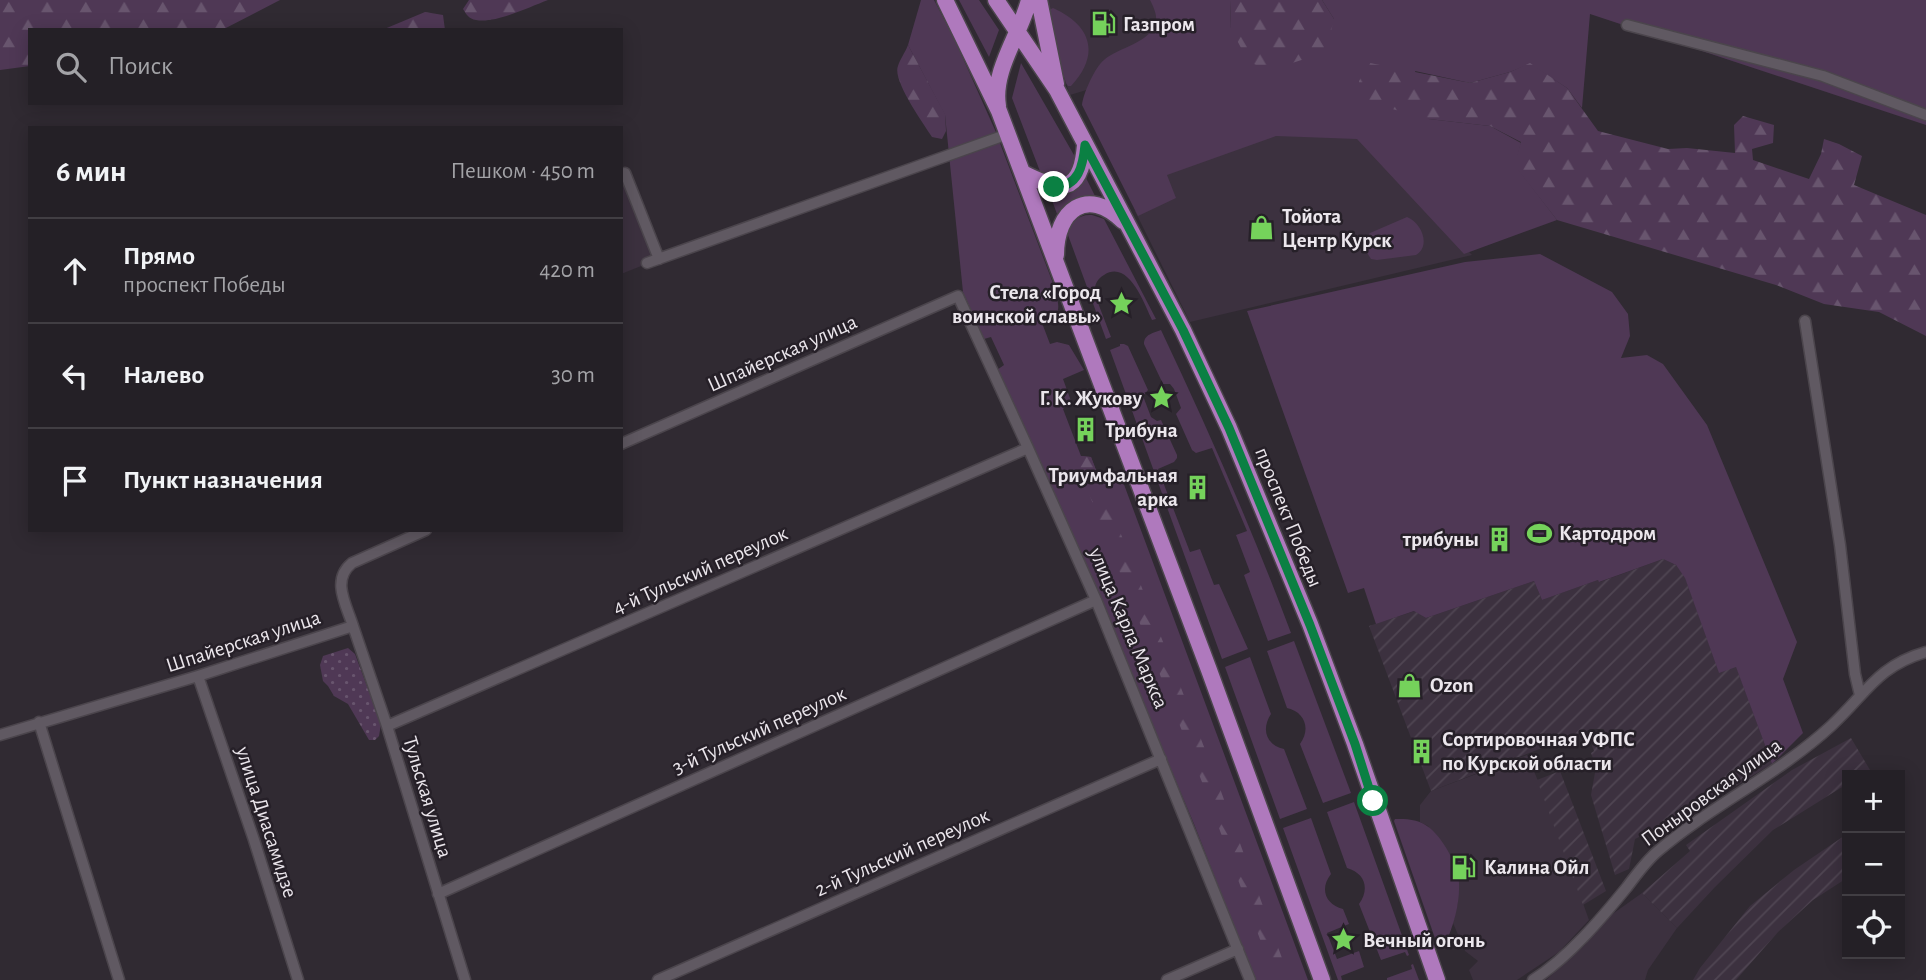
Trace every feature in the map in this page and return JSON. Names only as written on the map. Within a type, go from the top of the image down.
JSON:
[{"type":"main road","points":[[945,0],[1008,134],[1322,980]]},
{"type":"main road","points":[[996,0],[1057,90]]},
{"type":"main road","points":[[999,111],[998,87],[1008,52],[1024,18],[1029,0]]},
{"type":"main road","points":[[1039,0],[1057,90]]},
{"type":"main road","name":"проспект Победы","points":[[1057,90],[1183,330],[1229,428],[1355,744],[1437,980]]},
{"type":"main road","points":[[1023,173],[1054,187],[1062,187],[1080,172],[1085,145]]},
{"type":"main road","points":[[1056,262],[1056,245],[1062,220],[1080,206],[1101,205],[1130,228]]},
{"type":"street","points":[[1627,24],[1823,76],[1926,114]]},
{"type":"street","points":[[647,264],[1008,134]]},
{"type":"street","points":[[625,173],[659,259]]},
{"type":"street","name":"Шпайерская улица","points":[[623,443],[958,296]]},
{"type":"street","name":"улица Карла Маркса","points":[[958,296],[1096,600],[1250,980]]},
{"type":"street","points":[[1805,321],[1860,695]]},
{"type":"street","name":"4-й Тульский переулок","points":[[387,726],[1028,448]]},
{"type":"street","name":"Шпайерская улица","points":[[0,735],[353,626],[341,589],[345,568],[422,532]]},
{"type":"street","name":"3-й Тульский переулок","points":[[438,894],[1096,600]]},
{"type":"street","name":"Тульская улица","points":[[353,626],[387,726],[465,980]]},
{"type":"street","name":"Поныровская улица","points":[[1533,980],[1567,953],[1657,852],[1690,826],[1787,761],[1831,726],[1885,671],[1907,658],[1926,652]]},
{"type":"street","name":"улица Диасамидзе","points":[[198,676],[298,980]]},
{"type":"street","points":[[39,722],[119,980]]},
{"type":"street","name":"2-й Тульский переулок","points":[[658,980],[1161,759]]},
{"type":"street","points":[[1167,980],[1238,949]]},
{"type":"shaded area","points":[[1043,0],[1193,0],[1208,53],[1070,95],[1054,48]]},
{"type":"shaded area","points":[[1273,131],[1360,134],[1472,255],[1190,322],[1135,211],[1168,195],[1160,175]]},
{"type":"shaded area","points":[[623,179],[659,259],[623,273]]},
{"type":"shaded area","points":[[1663,559],[1676,565],[1685,577],[1719,672],[1736,666],[1772,764],[1662,830],[1649,832],[1635,839],[1629,869],[1615,875],[1591,795],[1596,767],[1591,753],[1594,751],[1592,746],[1604,729],[1591,729],[1431,791],[1369,626],[1415,611],[1426,618],[1534,581],[1542,600]]},
{"type":"shaded area","points":[[1851,738],[1870,770],[1842,770],[1842,787],[1773,830],[1677,928],[1642,893],[1690,851],[1686,845],[1792,770]]},
{"type":"shaded area","points":[[1527,755],[1589,920],[1559,952],[1517,980],[1473,980],[1469,970],[1478,961],[1465,951],[1453,923],[1458,902],[1428,826],[1420,822],[1420,805],[1431,791]]},
{"type":"shaded area","points":[[1560,771],[1606,891],[1583,905],[1537,780]]},
{"type":"shaded area","points":[[1842,837],[1842,881],[1813,900],[1778,932],[1736,980],[1693,980],[1750,906],[1794,870]]},
{"type":"shaded area","points":[[1642,893],[1677,928],[1648,970],[1645,980],[1546,980],[1585,945],[1604,920]]},
{"type":"green space","points":[[0,0],[280,0],[226,28],[28,28],[28,66],[0,70]]},
{"type":"green space","points":[[469,0],[548,0],[484,21],[471,19],[465,13],[463,9]]},
{"type":"green space","points":[[921,0],[934,0],[995,130],[1054,286],[1057,313],[1042,323],[1050,344],[1057,342],[1069,345],[1084,370],[1063,379],[1071,401],[1063,409],[1081,456],[1091,457],[1099,478],[1119,471],[1308,980],[1255,980],[1148,715],[997,370],[1004,365],[991,337],[984,339],[963,292],[945,115],[908,45]]},
{"type":"green space","points":[[959,0],[979,0],[999,30],[989,57]]},
{"type":"green space","points":[[1150,0],[1230,0],[1231,29],[1334,19],[1322,0],[1926,0],[1926,125],[1590,14],[1582,108],[1567,88],[1530,64],[1470,83],[1415,71],[1429,119],[1490,126],[1521,143],[1515,165],[1557,220],[1464,254],[1357,139],[1276,136],[1167,175],[1176,198],[1138,216],[1082,105],[1090,81],[1101,63],[1142,39],[1153,28],[1156,16]]},
{"type":"green space","points":[[1230,0],[1322,0],[1334,19],[1326,52],[1268,71],[1248,61],[1231,29]]},
{"type":"green space","points":[[1053,8],[1076,23],[1088,41],[1086,63],[1071,86],[1066,83],[1058,58],[1049,13]]},
{"type":"green space","points":[[425,12],[443,15],[445,28],[387,28]]},
{"type":"green space","points":[[908,45],[945,114],[946,131],[942,139],[932,137],[909,102],[900,81],[898,66]]},
{"type":"green space","points":[[1021,63],[1078,162],[1063,177],[1041,174],[1012,98]]},
{"type":"green space","points":[[1370,63],[1470,83],[1510,72],[1530,63],[1567,88],[1598,131],[1668,149],[1687,148],[1735,153],[1734,125],[1743,116],[1774,125],[1773,143],[1752,149],[1753,160],[1809,179],[1821,154],[1824,139],[1839,144],[1862,156],[1854,185],[1926,215],[1926,336],[1879,312],[1824,304],[1776,285],[1557,220],[1514,165],[1521,142],[1490,126],[1429,119],[1374,104],[1359,94],[1359,81]]},
{"type":"green space","points":[[1085,176],[1096,198],[1074,200],[1057,214],[1049,192],[1060,194],[1070,191]]},
{"type":"green space","points":[[1092,215],[1104,219],[1156,319],[1152,320],[1128,278],[1113,272],[1104,275],[1097,281],[1095,295],[1111,337],[1106,339],[1068,235],[1070,226],[1076,220]]},
{"type":"green space","points":[[1407,217],[1417,224],[1423,235],[1421,251],[1416,255],[1371,259],[1364,248],[1366,237]]},
{"type":"green space","name":"Картодром","points":[[1540,254],[1612,292],[1628,314],[1630,336],[1621,358],[1647,355],[1663,364],[1707,425],[1797,642],[1783,679],[1803,733],[1772,764],[1736,667],[1719,673],[1685,578],[1676,565],[1663,559],[1542,600],[1534,581],[1426,618],[1414,611],[1376,624],[1364,588],[1348,593],[1247,311],[1465,262]]},
{"type":"green space","points":[[1161,330],[1229,480],[1291,633],[1268,641],[1244,575],[1250,572],[1236,535],[1247,531],[1212,448],[1196,453],[1192,450],[1176,414],[1181,408],[1174,389],[1170,384],[1163,384],[1144,344],[1148,336]]},
{"type":"green space","points":[[1120,344],[1128,346],[1148,390],[1143,396],[1151,417],[1157,421],[1161,420],[1177,455],[1174,462],[1158,469],[1190,552],[1200,549],[1214,585],[1219,584],[1248,649],[1222,659],[1110,350]]},
{"type":"green space","points":[[1081,456],[1091,457],[1215,775],[1290,980],[1275,980],[1202,782],[1077,463]]},
{"type":"green space","points":[[1294,641],[1351,793],[1323,803],[1300,744],[1305,733],[1304,722],[1298,713],[1287,708],[1267,651]]},
{"type":"green space","points":[[348,648],[355,654],[381,724],[379,736],[375,740],[369,740],[348,704],[334,696],[323,681],[320,665],[323,656]]},
{"type":"green space","points":[[1250,657],[1271,714],[1266,725],[1267,736],[1273,744],[1284,749],[1307,809],[1280,819],[1225,667]]},
{"type":"green space","points":[[1354,802],[1409,955],[1407,956],[1405,952],[1381,960],[1359,904],[1364,893],[1364,882],[1358,874],[1347,868],[1327,812]]},
{"type":"green space","points":[[1311,818],[1331,874],[1325,885],[1326,896],[1332,904],[1343,909],[1349,924],[1327,933],[1337,959],[1359,951],[1364,967],[1341,976],[1342,980],[1338,980],[1283,828]]},
{"type":"green space","points":[[1395,819],[1408,819],[1427,826],[1443,844],[1456,868],[1459,883],[1457,906],[1449,935],[1443,944],[1436,941]]},
{"type":"green space","points":[[1413,964],[1419,980],[1387,980],[1412,969]]},
{"type":"place","name":"Газпром","points":[[1103,24]]},
{"type":"place","name":"Тойота Центр Курск","points":[[1262,228]]},
{"type":"place","name":"Стела «Город воинской славы»","points":[[1121,304]]},
{"type":"place","name":"Г. К. Жукову","points":[[1162,398]]},
{"type":"place","name":"Трибуна","points":[[1085,430]]},
{"type":"place","name":"Триумфальная арка","points":[[1198,487]]},
{"type":"place","name":"Картодром","points":[[1539,533]]},
{"type":"place","name":"трибуны","points":[[1499,539]]},
{"type":"place","name":"Ozon","points":[[1410,685]]},
{"type":"place","name":"Сортировочная УФПС по Курской области","points":[[1422,751]]},
{"type":"place","name":"Калина Ойл","points":[[1464,867]]},
{"type":"place","name":"Вечный огонь","points":[[1343,940]]},
{"type":"route","points":[[1054,187],[1062,187],[1076,178],[1083,164],[1085,145],[1183,330],[1229,428],[1310,625],[1355,744],[1373,801]]}]
